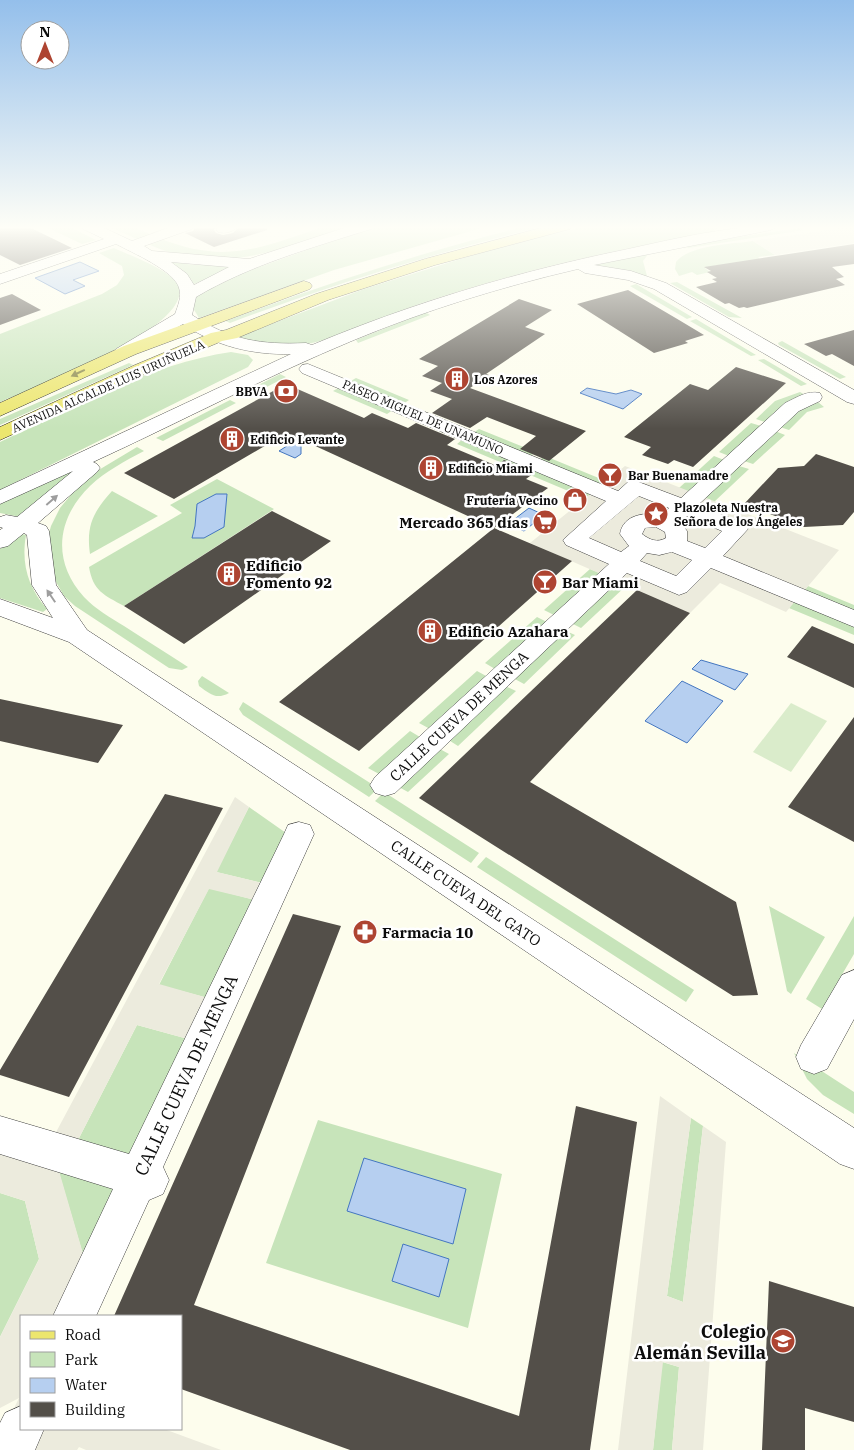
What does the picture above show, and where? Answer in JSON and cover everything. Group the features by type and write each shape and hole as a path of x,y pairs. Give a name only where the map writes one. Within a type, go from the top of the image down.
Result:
{"main road":[{"name":"AVENIDA ALCALDE LUIS URUÑUELA","path":"189,322 278,294"},
{"name":"AVENIDA ALCALDE LUIS URUÑUELA","path":"0,434 141,369 216,337 237,331 332,294"},
{"name":"AVENIDA ALCALDE LUIS URUÑUELA","path":"0,410 122,353"}],"street":[{"name":"AVENIDA ALCALDE LUIS URUÑUELA","path":"0,498 134,435 244,380 423,307 467,294"},
{"path":"687,294 854,398"},
{"path":"188,295 189,322"},
{"name":"AVENIDA ALCALDE LUIS URUÑUELA","path":"122,353 189,322 216,337 253,348 323,347"},
{"name":"AVENIDA ALCALDE LUIS URUÑUELA","path":"244,380 258,367 260,360 253,348"},
{"name":"PASEO MIGUEL DE UNAMUNO","path":"308,369 613,507"},
{"path":"613,507 638,535 656,548 670,533 684,507 792,407 813,396"},
{"name":"AVENIDA ALCALDE LUIS URUÑUELA","path":"0,541 10,522 38,512 83,473 134,435"},
{"path":"636,487 737,529 679,587 574,540 613,507 636,487"},
{"path":"10,522 38,531 44,585 78,636"},
{"path":"670,533 708,558 854,620"},
{"name":"CALLE CUEVA DE MENGA","path":"385,785 625,562 638,535"},
{"path":"0,607 78,636"},
{"name":"CALLE CUEVA DEL GATO","path":"78,636 854,1150"},
{"name":"CALLE CUEVA DE MENGA","path":"75,1315 144,1178 299,834"},
{"path":"814,1056 854,986"},
{"path":"0,1135 144,1178"},
{"path":"12,1450 21,1430"}],"green space":[{"path":"102,294 178,294 176,303 161,321 136,338 74,371 0,402 0,334"},
{"path":"200,294 267,294 199,318 193,308 196,297"},
{"path":"300,294 312,294 230,323 226,321"},
{"path":"352,294 450,294 326,340 312,343 283,345 234,338"},
{"path":"643,294 652,294 692,317 687,319"},
{"path":"689,294 698,294 742,318 729,317"},
{"path":"425,312 430,315 358,343 356,340"},
{"path":"696,319 756,355 751,356 690,321"},
{"path":"782,341 846,377 840,379 779,345 778,343"},
{"path":"231,352 248,355 253,360 248,367 0,490 0,442 113,388 171,366"},
{"path":"764,359 807,384 801,386 758,360"},
{"path":"129,363 133,365 0,425 0,419"},
{"path":"280,374 286,377 251,395 245,392"},
{"path":"356,378 409,400 403,404 349,382"},
{"path":"340,387 393,410 387,414 333,391"},
{"path":"800,392 807,396 765,422 756,419 775,401"},
{"path":"230,400 236,403 163,441 156,438"},
{"path":"818,402 824,407 807,412 789,430 780,427 798,410"},
{"path":"751,423 761,426 729,456 719,452"},
{"path":"479,429 536,452 530,456 473,433"},
{"path":"775,431 785,435 753,464 744,461"},
{"path":"463,439 521,464 514,468 457,444"},
{"path":"137,447 144,451 90,486 70,512 62,541 63,555 67,570 74,584 88,601 103,613 188,667 182,670 169,668 75,606 64,596 51,573 48,537 60,508 79,485 92,474"},
{"path":"545,456 606,481 600,486 539,460"},
{"path":"714,456 724,460 689,492 679,488"},
{"path":"739,466 749,469 714,502 705,498"},
{"path":"73,467 77,468 21,517 0,513 0,504"},
{"path":"529,467 591,494 585,498 523,472"},
{"path":"217,479 274,509 124,606 100,591 93,582 89,567 182,513 170,505"},
{"path":"112,491 158,516 90,554 89,535 92,520"},
{"path":"22,534 26,535 24,556 27,575 40,601 47,609 43,612 0,598 0,549"},
{"path":"590,569 600,573 554,615 544,610"},
{"path":"617,581 627,585 581,628 571,623"},
{"path":"808,586 854,605 854,613 803,592"},
{"path":"794,601 854,627 854,635 789,608"},
{"path":"537,617 547,622 495,669 485,663"},
{"path":"564,630 575,635 524,684 513,678"},
{"path":"477,671 488,677 430,729 419,723"},
{"path":"202,676 229,693 217,696 206,691 199,686 198,681"},
{"path":"505,686 516,691 458,746 447,739"},
{"path":"243,702 378,788 369,797 243,715 239,709"},
{"path":"791,703 827,721 791,772 753,752"},
{"path":"410,731 420,737 379,774 368,768"},
{"path":"438,748 449,754 408,792 397,786"},
{"path":"384,792 479,853 471,863 375,801"},
{"path":"249,807 286,833 262,883 216,872"},
{"path":"486,857 694,990 686,1002 477,867"},
{"path":"209,888 255,900 208,998 159,985"},
{"path":"769,906 825,937 791,994 787,991"},
{"path":"854,916 854,954 822,1009 806,999"},
{"path":"137,1025 188,1039 131,1159 77,1142"},
{"path":"794,1053 854,1092 854,1114 823,1095 807,1079"},
{"path":"691,1118 703,1126 683,1302 667,1296"},
{"path":"318,1120 502,1174 468,1328 266,1263"},
{"path":"56,1163 120,1185 84,1258"},
{"path":"0,1193 25,1201 39,1259 0,1337"},
{"path":"662,1362 679,1367 672,1450 653,1450"}],"shaded area":[{"name":"Plazoleta Nuestra Señora de los Ángeles","path":"625,466 839,550 786,612 720,583 690,613 530,543"},
{"path":"235,797 249,807 217,872 262,883 149,1180 86,1315 20,1315 20,1430 167,1430 221,1450 86,1450 79,1447 77,1450 0,1450 0,1437 19,1398 0,1408 0,1337 39,1259 25,1201 0,1193 0,1119 54,1136","holes":["209,889 255,900 208,998 159,984","137,1025 188,1039 131,1159 77,1142","57,1164 120,1185 84,1257"]},
{"path":"660,1096 691,1118 667,1296 683,1302 703,1126 726,1142 703,1450 672,1450 679,1367 663,1362 653,1450 618,1450"}],"water":[{"path":"587,388 616,394 631,390 642,394 623,409 580,393"},
{"path":"298,439 305,443 301,445 301,454 295,458 279,451"},
{"path":"216,494 227,494 224,527 204,538 192,538 197,504"},
{"path":"529,508 544,515 524,531 508,524"},
{"path":"701,660 748,674 735,690 692,669"},
{"path":"682,681 723,701 687,743 645,721"},
{"path":"364,1158 466,1189 453,1244 347,1211"},
{"path":"403,1244 449,1259 439,1297 392,1281"}],"building":[{"path":"12,294 41,310 0,325 0,298"},
{"path":"615,294 634,294 704,335 685,341 688,343 654,353 577,304"},
{"path":"707,294 808,294 747,308 739,308 729,303 725,304"},
{"name":"Los Azores","path":"519,299 552,310 525,327 545,334 486,374 489,375 470,388 586,431 549,461 520,449 536,436 487,417 470,428 432,413 452,399 430,391 442,383 422,376 438,366 419,359"},
{"path":"854,330 854,366 832,354 826,356 804,344"},
{"path":"736,367 786,383 693,467 674,460 668,464 642,455 651,447 624,437 690,384 708,390"},
{"path":"286,384 364,418 372,413 408,428 416,423 455,439 447,445 497,466 504,460 534,473 526,479 548,488 494,528 287,433 174,499 124,473"},
{"path":"816,454 854,467 854,512 843,525 804,527 744,504 778,468 804,466"},
{"name":"Edificio Fomento 92","path":"272,511 331,541 184,644 124,606"},
{"name":"Edificio Azahara","path":"494,528 572,561 359,751 279,702"},
{"path":"637,590 690,613 530,782 736,902 758,995 733,996 419,798"},
{"path":"812,626 854,644 854,688 787,657"},
{"path":"0,699 123,725 98,763 0,741"},
{"path":"854,717 854,842 788,807"},
{"path":"165,794 223,808 69,1097 0,1075 0,1070"},
{"path":"293,914 341,926 194,1305 519,1416 576,1106 637,1122 590,1450 350,1450 182,1389 182,1315 114,1315"},
{"path":"769,1281 854,1307 854,1422 805,1408 805,1450 762,1450"}],"place":[{"name":"Los Azores","path":"457,379"},
{"name":"BBVA","path":"286,391"},
{"name":"Edificio Levante","path":"232,439"},
{"name":"Edificio Miami","path":"431,468"},
{"name":"Bar Buenamadre","path":"610,475"},
{"name":"Frutería Vecino","path":"575,500"},
{"name":"Plazoleta Nuestra Señora de los Ángeles","path":"656,514"},
{"name":"Mercado 365 días","path":"545,522"},
{"name":"Edificio Fomento 92","path":"229,574"},
{"name":"Bar Miami","path":"545,582"},
{"name":"Edificio Azahara","path":"430,631"},
{"name":"Farmacia 10","path":"365,932"},
{"name":"Colegio Alemán Sevilla","path":"783,1341"}]}
